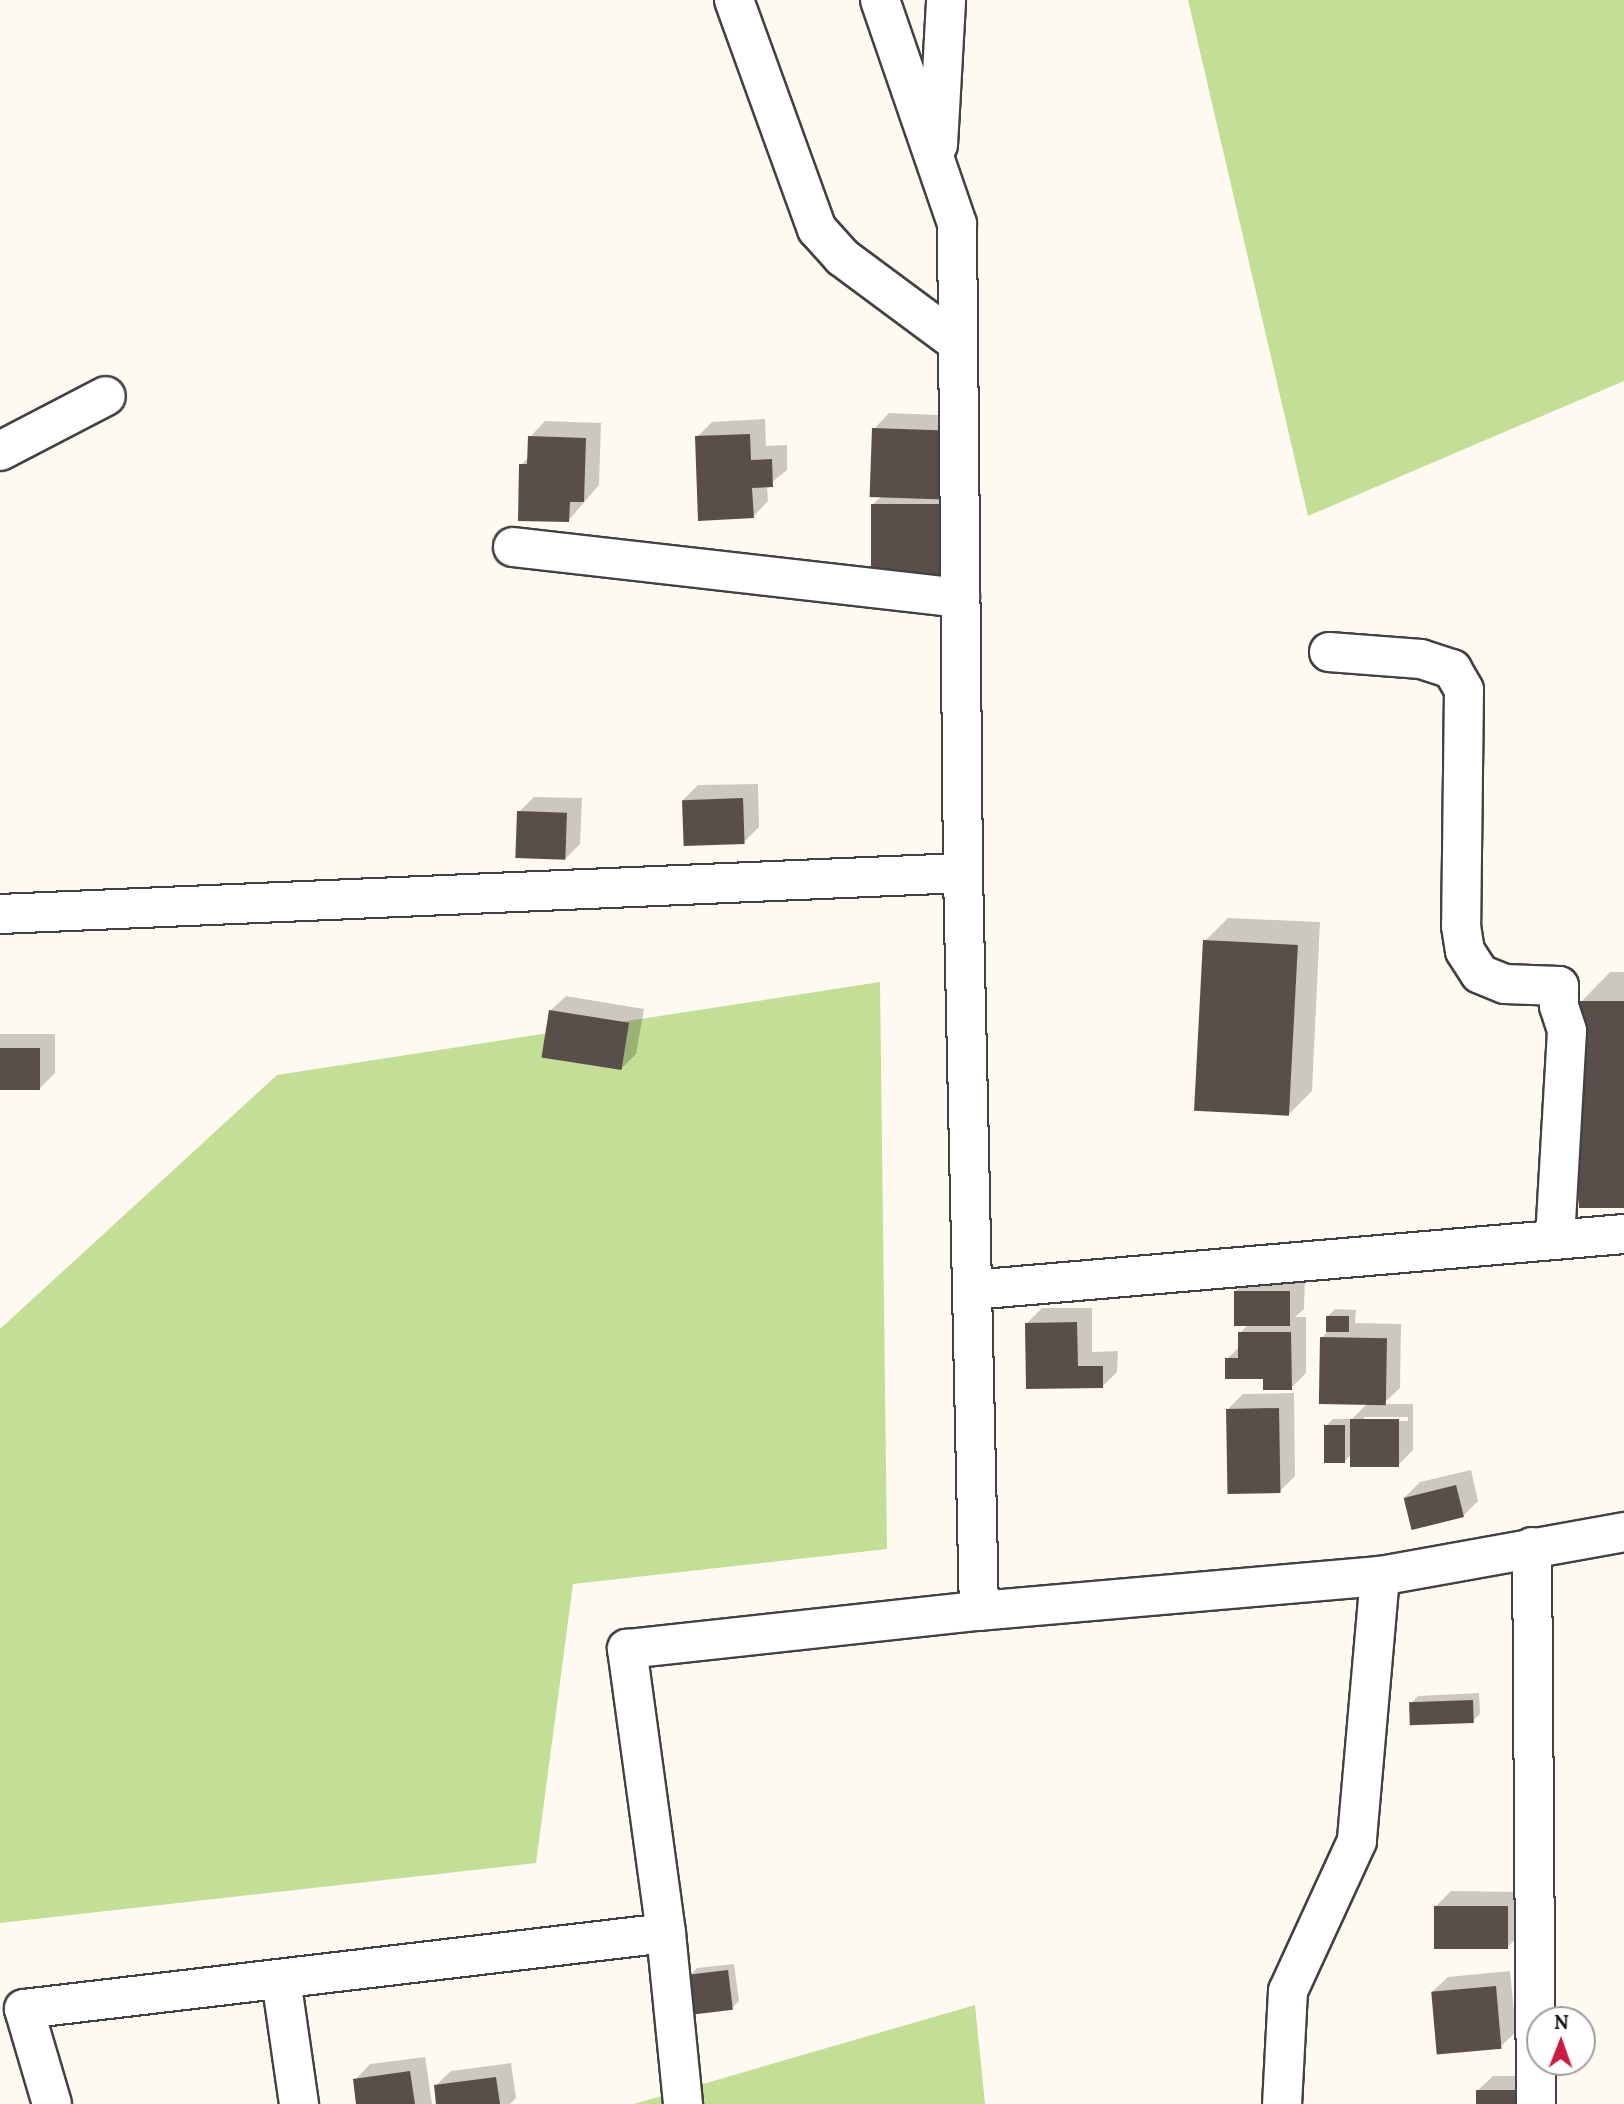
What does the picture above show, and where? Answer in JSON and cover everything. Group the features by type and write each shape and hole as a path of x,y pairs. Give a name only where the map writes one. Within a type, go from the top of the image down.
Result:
{"street":[{"path":"734,0 817,229 842,257 958,344"},
{"path":"880,0 957,224 963,873 979,1611"},
{"path":"936,164 946,0"},
{"path":"0,451 106,397"},
{"path":"513,547 960,598"},
{"path":"1329,652 1420,659 1452,669 1464,691 1461,926 1465,951 1480,974 1505,984 1559,986 1559,1006 1567,1031 1555,1237"},
{"path":"0,914 963,873"},
{"path":"972,1290 1555,1237 1624,1234"},
{"path":"683,2104 666,1933 627,1649 979,1611 1380,1576 1624,1532"},
{"path":"1532,1547 1536,2104"},
{"path":"1282,2104 1288,1991 1357,1841 1380,1576"},
{"path":"52,2104 24,2009 666,1933"},
{"path":"281,1979 299,2104"}],"green space":[{"path":"1188,0 1624,0 1624,381 1308,516"},
{"path":"880,982 887,1549 573,1584 536,1863 0,1923 0,1329 277,1075"},
{"path":"975,2005 985,2104 634,2104"}],"building":[{"path":"872,428 946,431 944,500 870,497"},
{"path":"750,434 751,460 772,459 773,487 752,488 754,518 698,521 695,436"},
{"path":"528,436 586,438 584,502 570,502 569,522 518,521 519,464 527,464"},
{"path":"871,504 946,504 946,581 871,581"},
{"path":"743,798 745,844 684,846 682,800"},
{"path":"517,811 567,813 565,860 515,858"},
{"path":"1203,940 1298,945 1289,1116 1194,1111"},
{"path":"1579,1001 1624,1001 1624,1208 1579,1208"},
{"path":"549,1010 629,1023 621,1070 541,1057"},
{"path":"0,1048 40,1048 40,1090 0,1090"},
{"path":"1234,1291 1290,1291 1290,1326 1234,1326"},
{"path":"1326,1316 1349,1316 1349,1332 1326,1332"},
{"path":"1077,1322 1078,1366 1103,1366 1103,1388 1026,1389 1025,1323"},
{"path":"1238,1332 1291,1332 1292,1390 1263,1390 1263,1379 1225,1379 1225,1358 1238,1358"},
{"path":"1320,1337 1387,1338 1386,1405 1319,1404"},
{"path":"1279,1408 1280,1493 1227,1494 1226,1409"},
{"path":"1350,1419 1399,1419 1399,1467 1350,1467"},
{"path":"1324,1425 1345,1425 1345,1463 1324,1463"},
{"path":"1456,1485 1464,1517 1412,1530 1404,1498"},
{"path":"1473,1700 1474,1723 1410,1725 1409,1702"},
{"path":"1434,1906 1508,1906 1508,1949 1434,1949"},
{"path":"728,1970 733,2010 693,2015 688,1975"},
{"path":"1496,1986 1501,2049 1437,2054 1431,1992"},
{"path":"410,2071 415,2104 356,2104 353,2079"},
{"path":"496,2077 500,2104 436,2104 434,2085"},
{"path":"1476,2090 1517,2090 1517,2104 1476,2104"}]}
